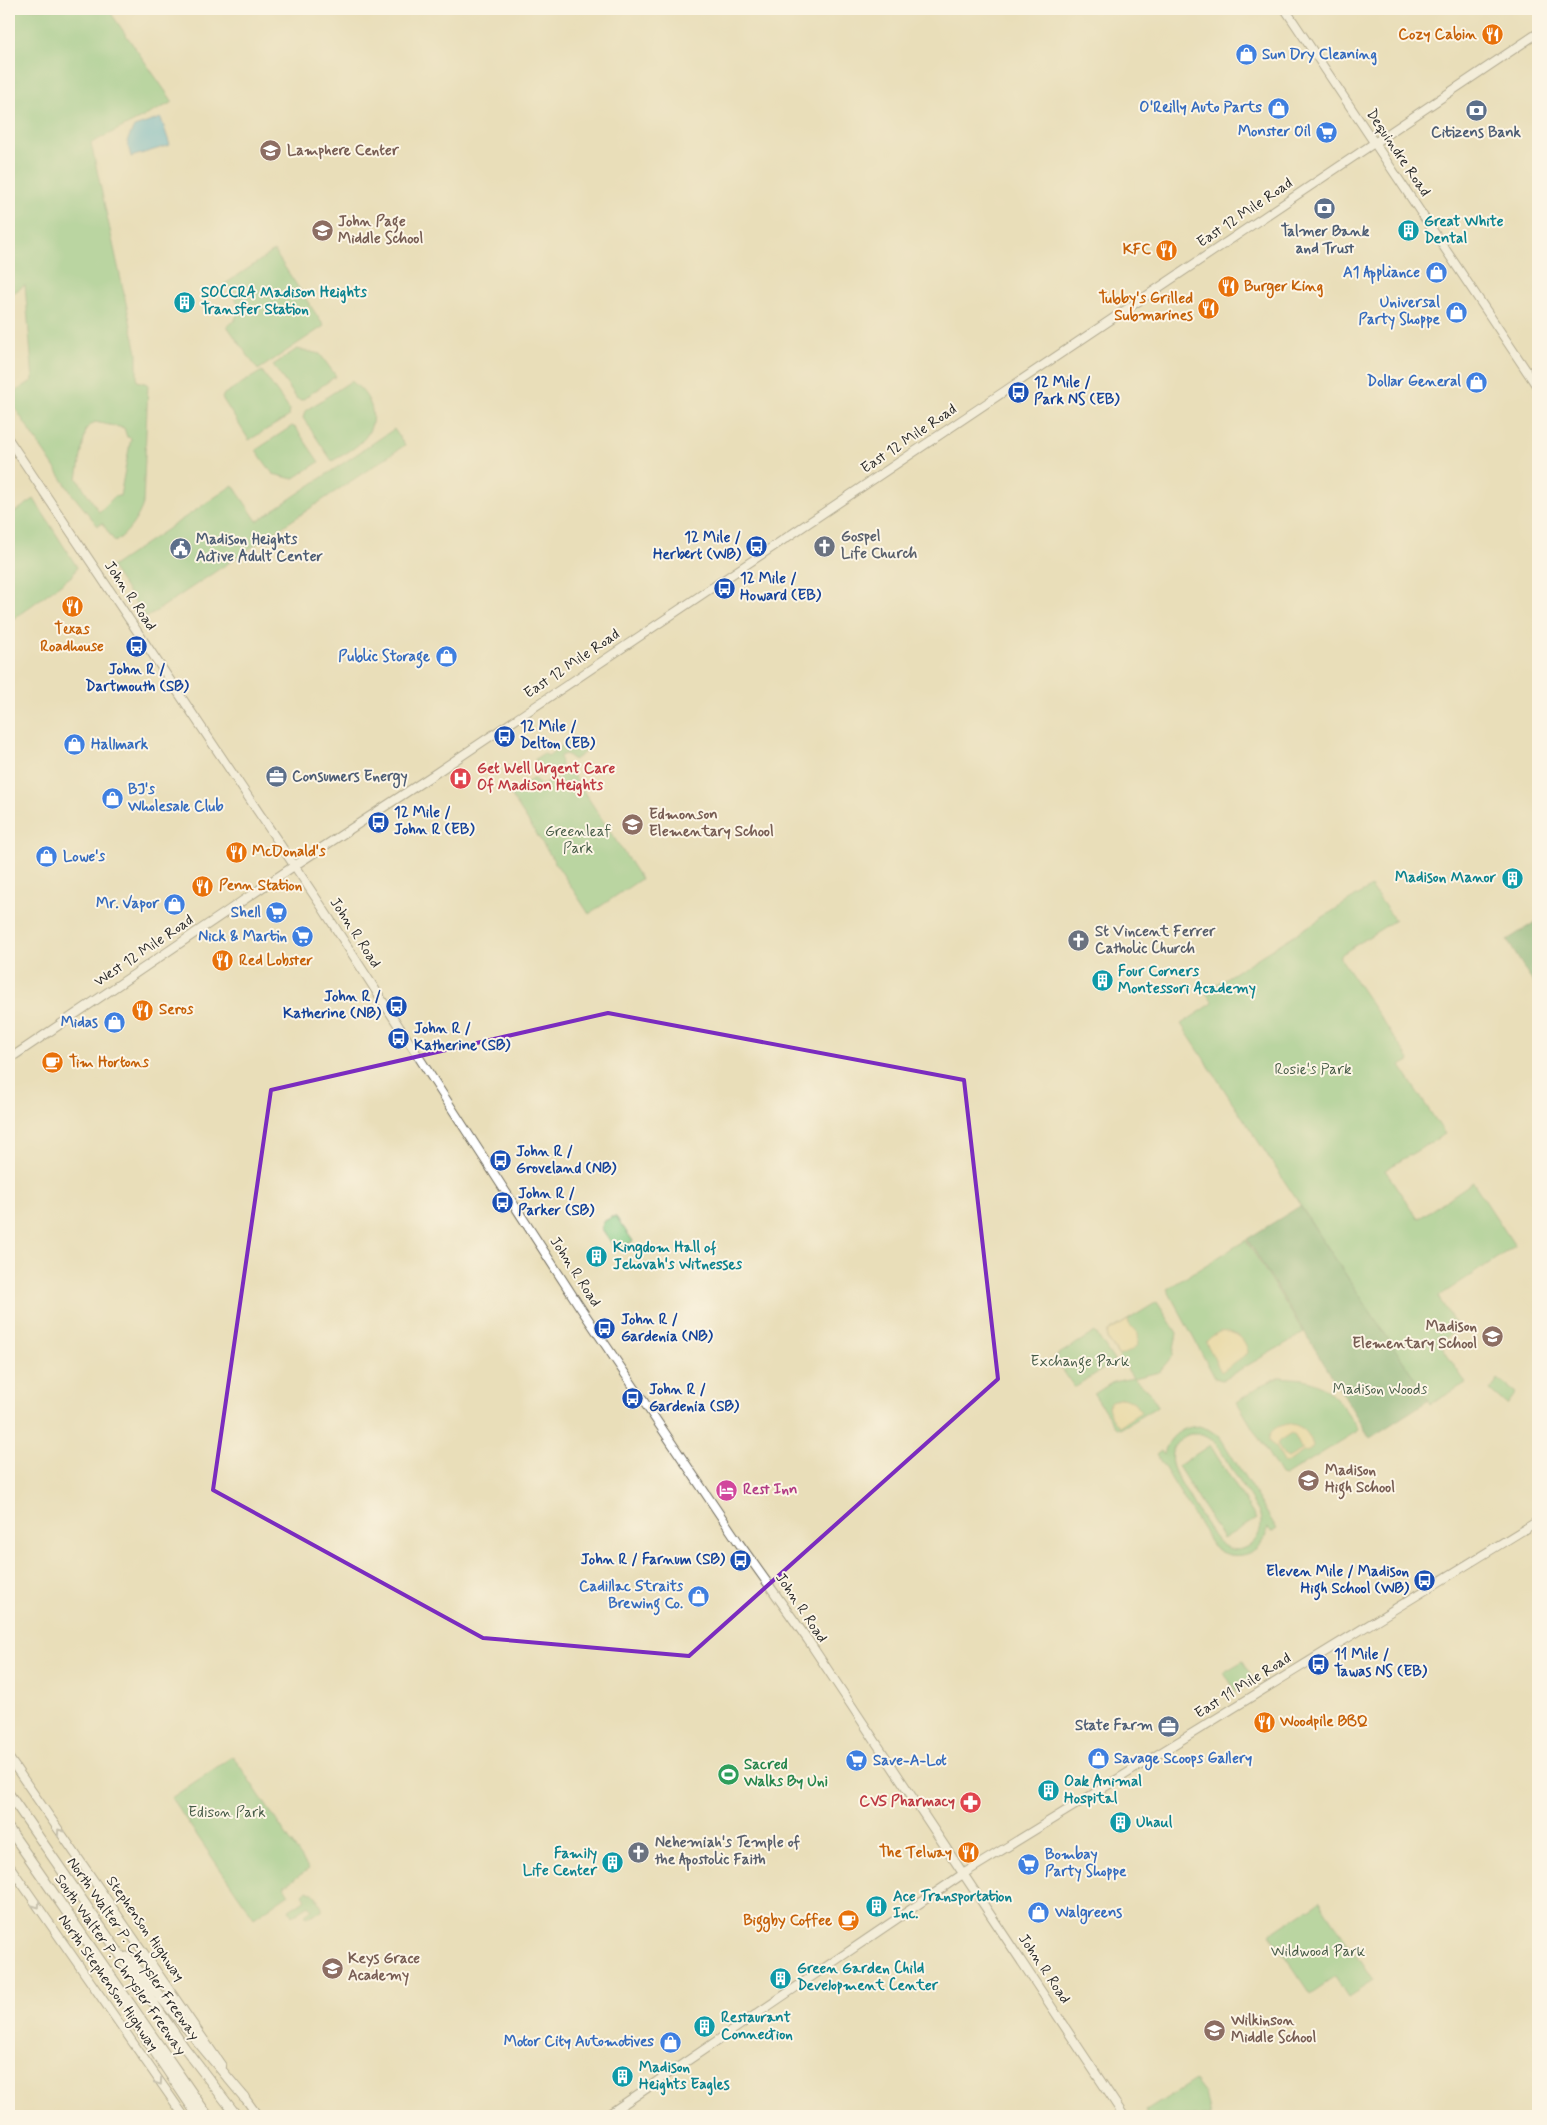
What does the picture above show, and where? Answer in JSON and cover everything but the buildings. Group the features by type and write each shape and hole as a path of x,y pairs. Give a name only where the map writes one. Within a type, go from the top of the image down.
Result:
{"highway":[{"name":"North Walter P. Chrysler Freeway","path":"9,1794 192,2058 237,2116"},
{"name":"South Walter P. Chrysler Freeway","path":"9,1829 208,2116"},
{"path":"108,1937 135,1966 244,2097"},
{"path":"122,1991 134,2021 198,2116"}],"main road":[{"name":"Dequindre Road","path":"1285,9 1538,388"},
{"name":"East 12 Mile Road","path":"294,866 433,775 1538,33"},
{"name":"John R Road","path":"9,440 294,866 578,1304 739,1543 808,1640 1124,2116"},
{"name":"West 12 Mile Road","path":"9,1059 294,866"},
{"name":"East 11 Mile Road","path":"606,2116 963,1874 1538,1521"},
{"name":"Stephenson Highway","path":"9,1758 258,2116"},
{"name":"North Stephenson Highway","path":"9,1865 184,2116"}],"highlighted area":[{"path":"608,1013 964,1080 998,1379 689,1656 483,1638 213,1490 271,1090"}],"green space":[{"path":"9,9 108,9 173,102 91,143 137,353 137,381 148,384 143,504 132,525 115,542 102,523 98,526 72,494 9,399 9,396 33,380 25,285 9,296","holes":["95,422 124,428 127,437 131,438 120,496 115,496 99,512 77,478 86,429"]},
{"path":"274,251 324,326 258,370 227,326 235,320 240,306 225,284"},
{"path":"297,349 320,354 336,376 302,400 297,399 273,365"},
{"path":"262,371 289,409 288,417 249,440 222,398 224,394"},
{"path":"351,381 363,392 371,405 373,420 367,435 360,443 332,461 303,418 305,411"},
{"path":"292,426 296,428 319,462 293,479 273,474 256,450"},
{"path":"394,429 405,445 146,618 111,567 233,485 257,521"},
{"path":"34,499 77,567 73,575 9,622 9,516"},
{"path":"575,736 584,749 584,753 574,760 566,754 560,756 561,766 549,774 544,773 535,759 544,753 548,756"},
{"name":"Greenleaf Park","path":"568,767 641,879 589,914 510,794 534,778 540,786"},
{"name":"Rosie's Park","path":"1371,887 1395,920 1339,956 1410,1061 1400,1066 1445,1134 1385,1170 1418,1219 1473,1182 1515,1246 1438,1297 1459,1329 1439,1343 1466,1383 1431,1404 1181,1024 1213,1003 1205,991"},
{"path":"1538,920 1538,991 1507,940"},
{"name":"Madison Woods","path":"1300,1206 1429,1400 1370,1438 1247,1239"},
{"path":"616,1217 633,1241 617,1251 602,1229 603,1222"},
{"path":"1246,1240 1304,1333 1222,1380 1215,1378 1167,1289"},
{"path":"1157,1302 1177,1333 1173,1355 1159,1372 1134,1378 1151,1394 1158,1406 1120,1429 1116,1428 1094,1394 1113,1382 1133,1378 1107,1338 1108,1332"},
{"name":"Exchange Park","path":"1095,1332 1115,1362 1074,1387 1054,1357"},
{"path":"1280,1377 1304,1379 1322,1387 1336,1399 1359,1430 1285,1476 1281,1475 1237,1402 1260,1386"},
{"path":"1498,1379 1516,1393 1507,1405 1490,1390"},
{"path":"1199,1426 1208,1429 1220,1437 1277,1529 1272,1532 1268,1528 1260,1545 1253,1551 1237,1556 1228,1555 1212,1545 1156,1454 1161,1450 1164,1454 1176,1434","holes":["1190,1434 1202,1434 1215,1442 1258,1511 1261,1528 1253,1543 1246,1548 1230,1549 1216,1539 1175,1472 1172,1455 1176,1444 1179,1440"]},
{"path":"1210,1445 1256,1519 1223,1539 1178,1466"},
{"path":"1243,1661 1255,1680 1236,1692 1224,1672"},
{"name":"Edison Park","path":"233,1756 309,1869 284,1886 289,1894 254,1918 171,1798"},
{"path":"307,1890 317,1897 316,1899 318,1899 322,1907 322,1911 306,1917 305,1914 312,1909 309,1905 292,1916 289,1910 306,1899 303,1894"},
{"name":"Wildwood Park","path":"1320,1901 1373,1981 1348,1997 1335,1977 1310,1994 1270,1934"},
{"path":"1195,2080 1205,2093 1210,2116 1146,2116 1146,2111"}],"sand":[{"path":"1128,1320 1129,1324 1138,1334 1138,1343 1134,1349 1119,1356 1107,1338 1108,1332"},
{"path":"1219,1332 1230,1332 1238,1336 1245,1343 1248,1353 1221,1372 1206,1342"},
{"path":"1122,1398 1135,1402 1141,1412 1119,1426 1110,1414 1108,1406 1112,1401"},
{"path":"1287,1424 1295,1425 1308,1434 1313,1446 1309,1451 1303,1452 1285,1464 1276,1447 1269,1442 1269,1438 1272,1431","holes":["1291,1433 1295,1436 1302,1450 1288,1458 1283,1455 1277,1444"]}],"water":[{"path":"161,118 170,145 131,157 127,141 134,127"}],"place":[{"name":"Cozy Cabin","path":"1493,35"},
{"name":"Sun Dry Cleaning","path":"1246,55"},
{"name":"O'Reilly Auto Parts","path":"1278,108"},
{"name":"Citizens Bank","path":"1476,110"},
{"name":"Monster Oil","path":"1327,132"},
{"name":"Lamphere Center","path":"271,151"},
{"name":"Talmer Bank and Trust","path":"1325,209"},
{"name":"John Page Middle School","path":"322,231"},
{"name":"Great White Dental","path":"1408,231"},
{"name":"KFC","path":"1167,250"},
{"name":"A1 Appliance","path":"1436,273"},
{"name":"Burger King","path":"1228,287"},
{"name":"SOCCRA Madison Heights Transfer Station","path":"185,302"},
{"name":"Tubby's Grilled Submarines","path":"1209,308"},
{"name":"Universal Party Shoppe","path":"1456,312"},
{"name":"Dollar General","path":"1477,382"},
{"name":"12 Mile / Park NS (EB)","path":"1018,392"},
{"name":"Gospel Life Church","path":"825,546"},
{"name":"12 Mile / Herbert (WB)","path":"757,547"},
{"name":"Madison Heights Active Adult Center","path":"180,549"},
{"name":"12 Mile / Howard (EB)","path":"724,588"},
{"name":"Texas Roadhouse","path":"72,607"},
{"name":"John R / Dartmouth (SB)","path":"137,647"},
{"name":"Public Storage","path":"446,657"},
{"name":"12 Mile / Delton (EB)","path":"504,736"},
{"name":"Hallmark","path":"75,745"},
{"name":"Consumers Energy","path":"276,777"},
{"name":"Get Well Urgent Care Of Madison Heights","path":"461,778"},
{"name":"BJ's Wholesale Club","path":"112,799"},
{"name":"12 Mile / John R (EB)","path":"378,822"},
{"name":"Edmonson Elementary School","path":"633,824"},
{"name":"McDonald's","path":"236,852"},
{"name":"Lowe's","path":"47,857"},
{"name":"Madison Manor","path":"1512,878"},
{"name":"Penn Station","path":"203,886"},
{"name":"Mr. Vapor","path":"175,904"},
{"name":"Shell","path":"277,913"},
{"name":"Nick & Martin","path":"303,937"},
{"name":"St Vincent Ferrer Catholic Church","path":"1079,941"},
{"name":"Red Lobster","path":"223,961"},
{"name":"Four Corners Montessori Academy","path":"1102,981"},
{"name":"John R / Katherine (NB)","path":"397,1006"},
{"name":"Seros","path":"143,1010"},
{"name":"Midas","path":"114,1023"},
{"name":"John R / Katherine (SB)","path":"398,1038"},
{"name":"Tim Hortons","path":"53,1063"},
{"name":"John R / Groveland (NB)","path":"500,1161"},
{"name":"John R / Parker (SB)","path":"502,1203"},
{"name":"Kingdom Hall of Jehovah's Witnesses","path":"597,1257"},
{"name":"John R / Gardenia (NB)","path":"605,1329"},
{"name":"Madison Elementary School","path":"1493,1336"},
{"name":"John R / Gardenia (SB)","path":"633,1399"},
{"name":"Madison High School","path":"1309,1480"},
{"name":"Rest Inn","path":"727,1490"},
{"name":"John R / Farnum (SB)","path":"741,1560"},
{"name":"Eleven Mile / Madison High School (WB)","path":"1425,1581"},
{"name":"Cadillac Straits Brewing Co.","path":"699,1596"},
{"name":"11 Mile / Tawas NS (EB)","path":"1318,1664"},
{"name":"Woodpile BBQ","path":"1264,1722"},
{"name":"State Farm","path":"1169,1726"},
{"name":"Savage Scoops Gallery","path":"1098,1759"},
{"name":"Save-A-Lot","path":"857,1761"},
{"name":"Sacred Walks By Uni","path":"728,1774"},
{"name":"Oak Animal Hospital","path":"1048,1791"},
{"name":"CVS Pharmacy","path":"971,1802"},
{"name":"Uhaul","path":"1120,1823"},
{"name":"Nehemiah's Temple of the Apostolic Faith","path":"639,1852"},
{"name":"The Telway","path":"968,1853"},
{"name":"Family Life Center","path":"613,1863"},
{"name":"Bombay Party Shoppe","path":"1029,1864"},
{"name":"Ace Transportation Inc.","path":"877,1906"},
{"name":"Walgreens","path":"1039,1913"},
{"name":"Biggby Coffee","path":"848,1921"},
{"name":"Keys Grace Academy","path":"332,1968"},
{"name":"Green Garden Child Development Center","path":"781,1978"},
{"name":"Restaurant Connection","path":"705,2027"},
{"name":"Wilkinson Middle School","path":"1215,2030"},
{"name":"Motor City Automotives","path":"670,2042"},
{"name":"Madison Heights Eagles","path":"623,2077"}]}
